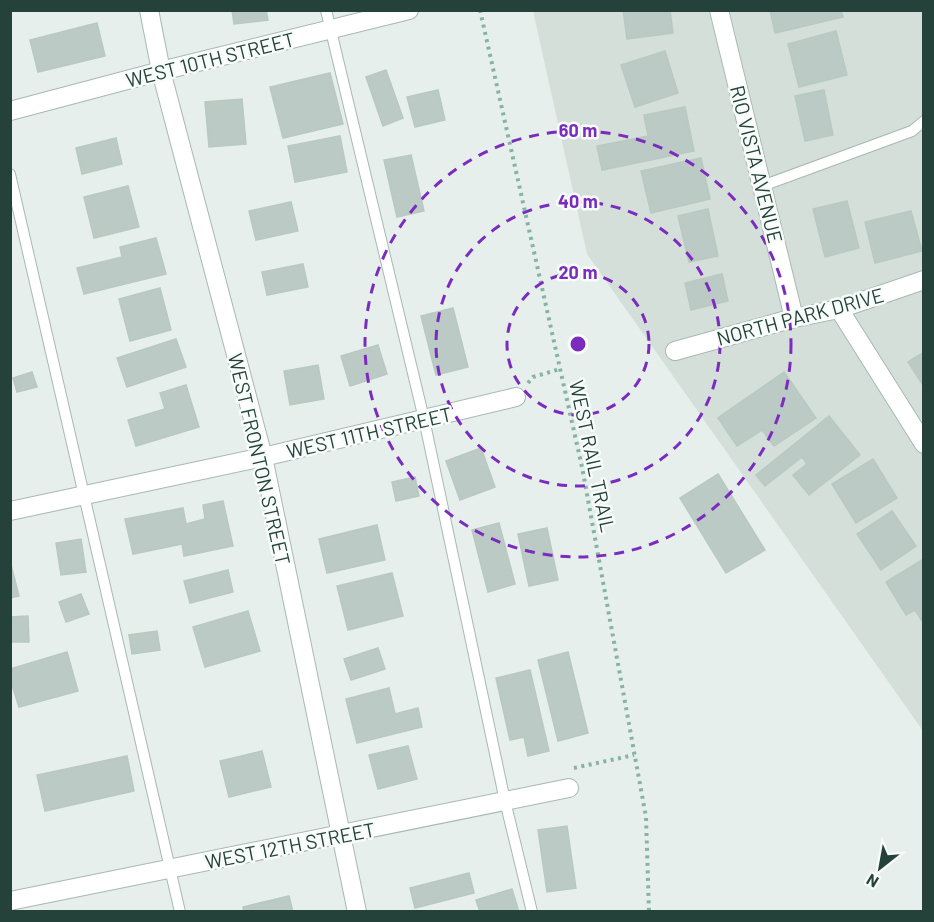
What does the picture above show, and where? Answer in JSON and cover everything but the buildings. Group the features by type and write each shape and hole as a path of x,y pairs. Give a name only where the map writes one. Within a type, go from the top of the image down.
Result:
{"street":[{"name":"WEST FRONTON STREET","path":"149,10 161,71 263,457 357,912"},
{"name":"WEST 10TH STREET","path":"10,111 409,10"},
{"name":"RIO VISTA AVENUE","path":"719,10 794,318"},
{"name":"NORTH PARK DRIVE","path":"675,351 794,318 838,309 924,280"},
{"path":"838,309 924,444"},
{"name":"WEST 11TH STREET","path":"10,511 263,457 516,397"},
{"name":"WEST 12TH STREET","path":"10,901 569,788"}],"lane":[{"path":"327,10 424,419 505,801 532,912"},
{"path":"762,186 912,131 924,121"},
{"path":"10,174 180,912"}],"path":[{"name":"WEST RAIL TRAIL","path":"480,10 582,467 646,817 649,912"},
{"path":"516,397 533,377 560,369"},
{"path":"569,788 575,767 634,755"}],"shaded area":[{"path":"533,11 923,11 923,731 587,254"}]}
